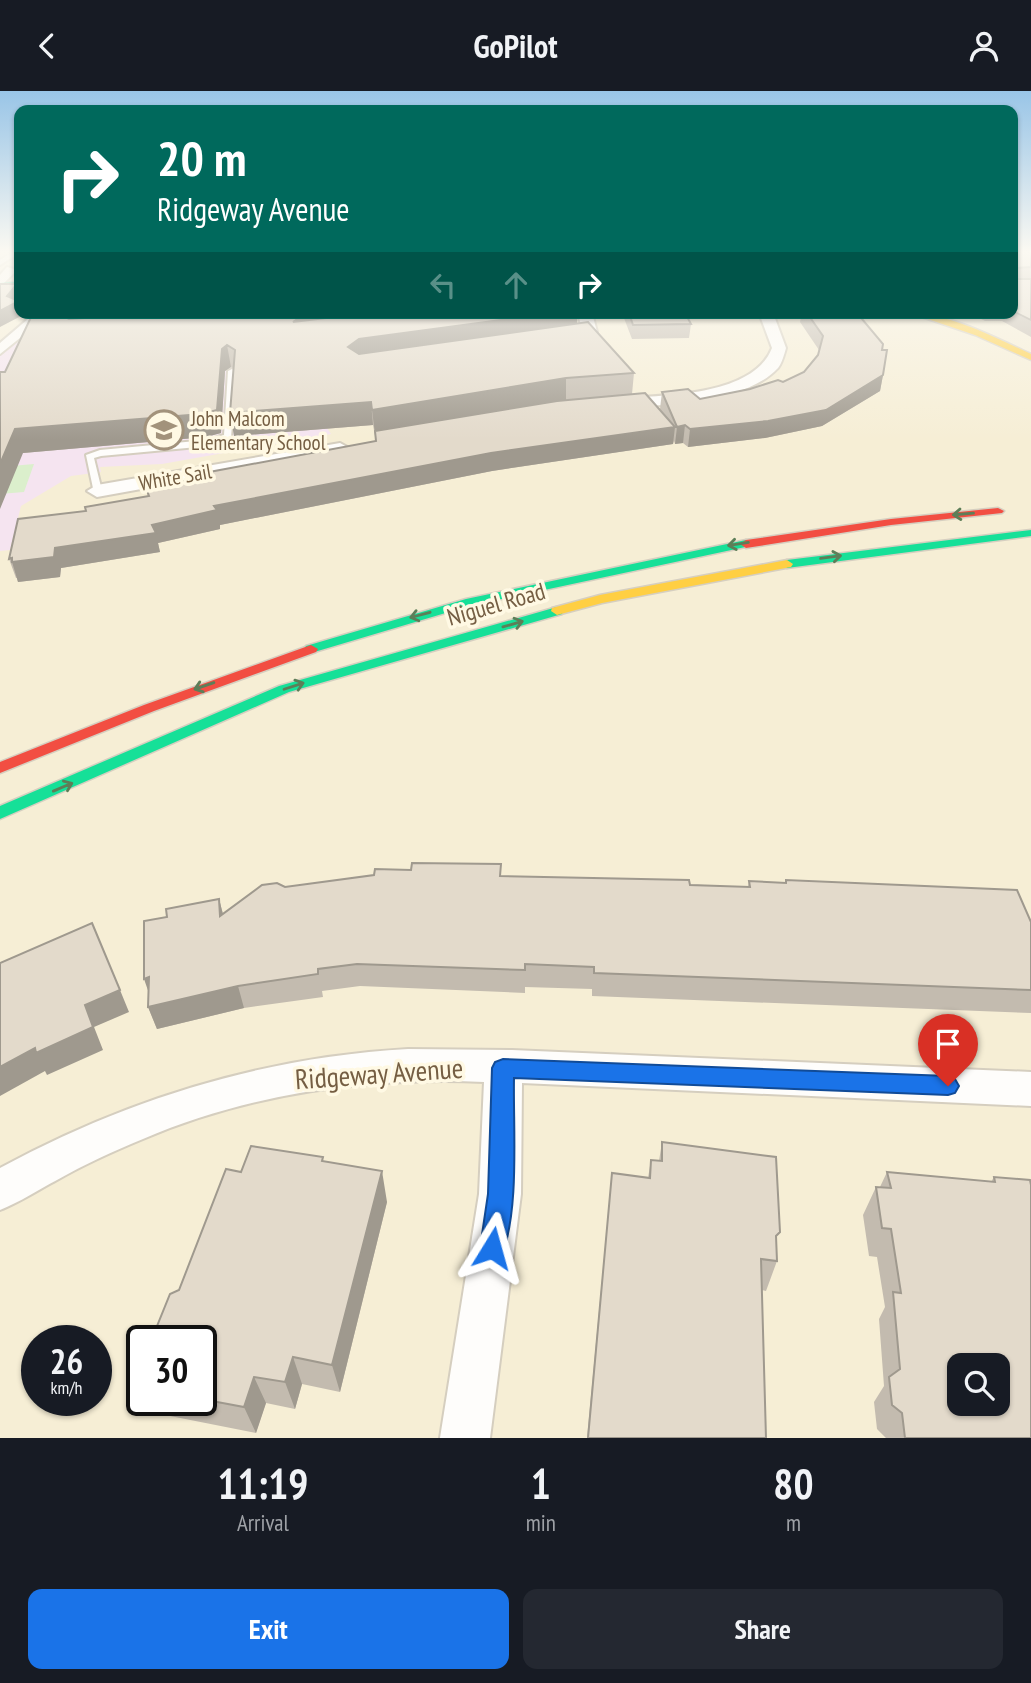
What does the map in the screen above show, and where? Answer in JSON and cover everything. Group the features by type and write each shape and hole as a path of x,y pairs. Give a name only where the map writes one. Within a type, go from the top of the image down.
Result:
{"main road":[{"path":"933,319 978,333 1031,357"},
{"name":"Niguel Road","path":"0,768 198,688 401,620 477,600 723,547 930,517 1018,510"},
{"name":"Niguel Road","path":"0,813 284,689 380,659 600,599 814,559 1031,533"}],"street":[{"path":"0,350 37,319"},
{"path":"551,341 590,332 587,319"},
{"path":"595,405 688,397 749,381 767,370 776,359 779,346 768,319"},
{"name":"White Sail","path":"97,491 354,446"},
{"name":"Ridgeway Avenue","path":"0,1190 89,1144 168,1111 274,1081 377,1067 503,1068 1031,1089"},
{"path":"465,1438 500,1194 503,1068"}],"lane":[{"path":"78,319 70,326 71,329 88,332"},
{"path":"97,491 89,457 100,453 208,443 229,436 232,371"}],"shaded area":[{"path":"0,314 14,314 14,319 1018,319 1018,314 1031,314 1031,1438 0,1438"},
{"name":"John Malcom Elementary School","path":"45,319 257,319 331,434 162,464 100,467 101,472 71,476 21,506 10,550 0,551 0,356"}],"green space":[{"path":"34,464 24,492 0,494 0,467"}],"building":[{"path":"1019,314 1031,314 1031,320"},
{"path":"30,319 297,319 293,322 318,319 509,319 359,339 348,347 359,354 588,322 634,373 566,378 372,410 371,402 230,413 235,350 227,345 222,349 217,410 202,414 15,429 0,464 0,372 5,372"},
{"path":"631,319 688,319 691,324 633,325"},
{"path":"811,319 862,319 883,344 882,350 887,350 883,375 826,410 768,421 690,429 685,425 677,427 662,392 688,389 700,399 750,389 778,380 783,382 804,372 818,355 823,336"},
{"path":"645,393 675,427 491,453 214,506 217,510 152,525 156,533 55,548 54,557 12,562 12,558 9,559 18,519 86,511 85,507 149,496 146,488 207,477 204,473 376,441 375,431 557,401"},
{"path":"412,863 501,864 500,876 689,880 690,885 750,887 749,881 786,883 786,880 1017,890 1031,922 1031,990 594,973 594,967 525,964 525,970 357,964 318,969 318,974 238,986 148,1007 149,977 144,979 144,921 167,917 166,909 219,899 220,916 262,885 277,883 285,887 374,875 375,869 411,870"},
{"path":"92,923 120,990 85,1005 93,1027 36,1053 35,1048 0,1067 0,963"},
{"path":"662,1142 776,1157 780,1232 776,1236 777,1261 761,1259 766,1438 588,1438 612,1173 650,1178 651,1160 662,1161"},
{"path":"251,1146 323,1157 322,1161 382,1171 332,1365 293,1357 285,1382 254,1377 244,1407 217,1402 217,1325 157,1325 170,1294 179,1290 226,1169 241,1172"},
{"path":"887,1172 995,1182 994,1177 1030,1180 1031,1438 905,1438 902,1413 892,1405 889,1377 900,1369 893,1292 901,1293 891,1229 882,1228 876,1187 891,1188"}],"traffic: fast":[{"path":"787,564 1031,533"},
{"path":"311,649 466,603 746,544"},
{"path":"0,813 284,689 557,611"}],"traffic: slow":[{"path":"933,319 978,333 1031,357"},
{"path":"557,611 600,599 787,564"}],"traffic: jam":[{"path":"746,544 891,522 998,511"},
{"path":"0,768 149,708 311,649"}],"place":[{"name":"John Malcom Elementary School","path":"164,430"}],"route":[{"path":"492,1248 500,1194 503,1068 948,1086"}]}
